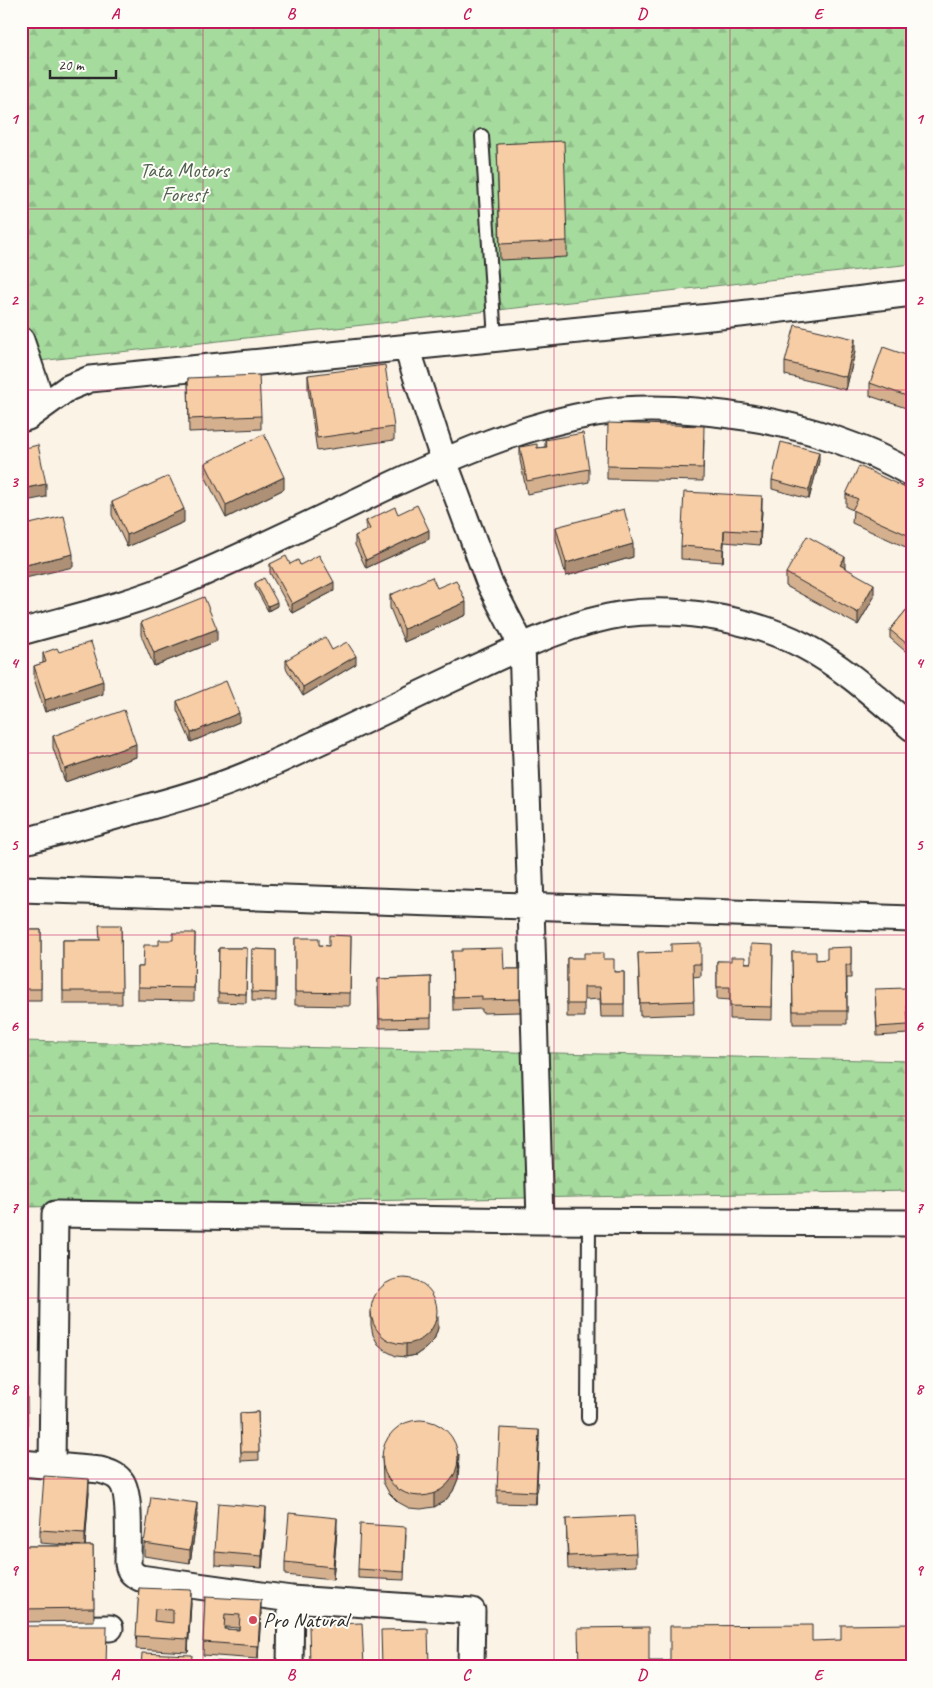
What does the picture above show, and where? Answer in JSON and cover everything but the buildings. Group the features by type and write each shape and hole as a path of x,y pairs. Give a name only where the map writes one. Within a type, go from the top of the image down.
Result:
{"street":[{"path":"34,395 68,388 90,379 740,314 912,293"},
{"path":"21,340 34,395 28,417 21,419"},
{"path":"407,348 444,461 489,582 522,646 540,1221"},
{"path":"21,632 122,604 178,584 444,461 496,439 543,424 598,413 654,409 710,412 777,422 834,439 893,463 912,474"},
{"path":"21,842 184,797 255,772 522,646 594,620 625,614 656,612 689,614 731,620 802,645 832,663 912,728"},
{"path":"21,889 912,918"},
{"path":"52,1465 55,1214 589,1222 912,1223"},
{"path":"21,1463 100,1470 120,1479 124,1486 127,1500 128,1562 129,1570 133,1575 140,1578 291,1599 472,1611 471,1667"},
{"path":"290,1667 291,1599"},
{"path":"21,1632 32,1629 110,1628"}],"lane":[{"path":"482,136 495,339"},
{"path":"588,1418 589,1222"}],"green space":[{"name":"Tata Motors Forest","path":"21,21 912,21 912,264 21,363"},
{"path":"21,1041 912,1061 912,1191 24,1207 28,1429 21,1429"}],"place":[{"name":"Pro Natural","path":"253,1620"}]}
